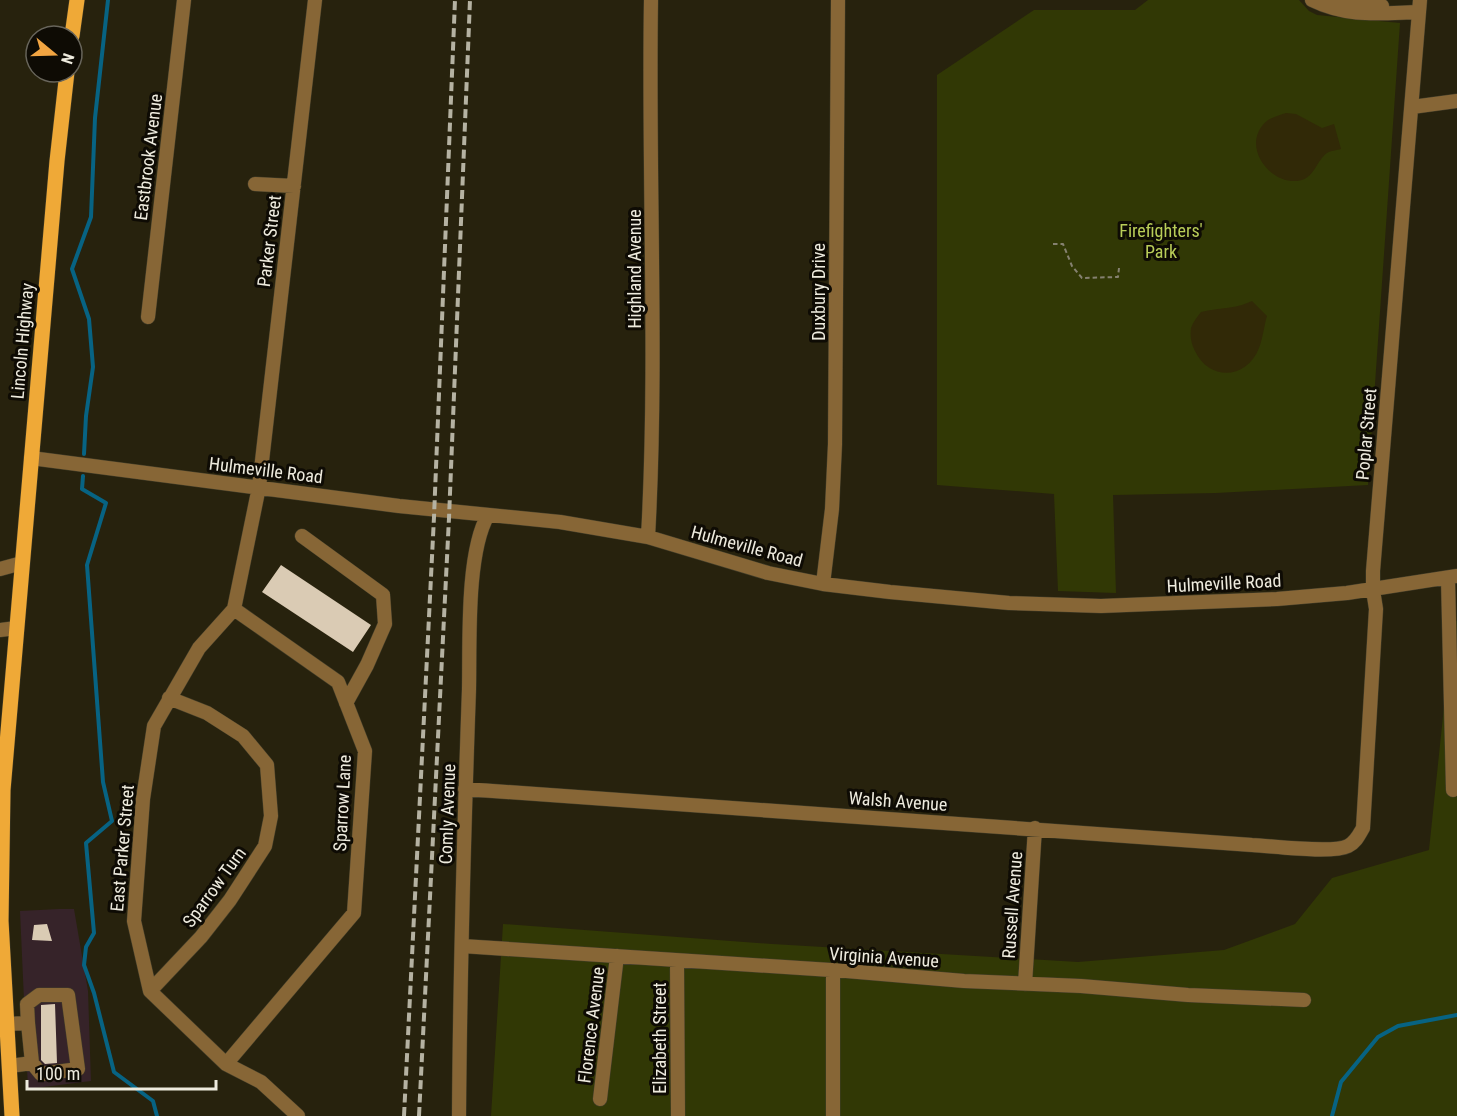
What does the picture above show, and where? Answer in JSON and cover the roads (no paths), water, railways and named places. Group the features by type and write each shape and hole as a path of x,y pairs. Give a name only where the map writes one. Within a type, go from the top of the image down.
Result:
{"main road":[{"path":"74,24 77,0"},
{"name":"Lincoln Highway","path":"12,1116 7,1024 3,1006 1,921 6,670 16,628 66,84"}],"street":[{"name":"Eastbrook Avenue","path":"148,317 184,0"},
{"name":"Parker Street","path":"259,487 315,0"},
{"name":"Highland Avenue","path":"648,537 653,386 651,0"},
{"name":"Duxbury Drive","path":"823,584 831,520 835,444 838,0"},
{"path":"1312,0 1349,1 1420,6 1351,13 1326,7 1312,0"},
{"name":"Poplar Street","path":"1329,849 1349,846 1358,838 1363,828 1376,609 1373,590 1420,6"},
{"path":"1412,106 1457,101"},
{"path":"255,184 294,186"},
{"name":"Hulmeville Road","path":"31,458 399,506 560,522 648,537 768,573 823,584 1009,603 1101,606 1277,599 1373,590 1452,578"},
{"path":"234,609 259,487"},
{"name":"Comly Avenue","path":"459,1116 465,789 472,592 479,533 488,515"},
{"path":"302,536 383,595 385,624 367,665 346,703"},
{"path":"0,569 22,563"},
{"path":"1452,578 1453,790"},
{"name":"East Parker Street","path":"150,990 134,921 143,799 154,726 199,648 234,609"},
{"name":"Sparrow Lane","path":"226,1064 354,913 365,751 338,682 234,609"},
{"path":"0,630 16,628"},
{"name":"Sparrow Turn","path":"150,990 201,937 230,900 265,846 271,816 267,765 243,736 207,713 169,698"},
{"name":"Walsh Avenue","path":"465,789 1329,849"},
{"name":"Russell Avenue","path":"1025,984 1035,828"},
{"name":"Virginia Avenue","path":"462,946 1188,995 1304,1000"},
{"name":"Florence Avenue","path":"600,1099 617,956"},
{"name":"Elizabeth Street","path":"677,961 678,1116"},
{"path":"833,970 833,1116"},
{"path":"150,990 226,1064 261,1082 297,1116"},
{"path":"39,995 68,995 78,1070 41,1074 32,1063 27,1004 39,995"},
{"path":"7,1024 28,1023"},
{"path":"10,1066 32,1063"}],"waterway":[{"path":"84,454 86,416 93,367 89,319 72,269 91,217 95,118 108,0"},
{"path":"83,476 82,489 106,503 87,565 103,782 112,821 86,843 94,933 86,947 84,965 94,993 114,1072 153,1101 157,1116"},
{"path":"1332,1116 1341,1082 1378,1037 1398,1026 1457,1015"}],"railway":[{"path":"404,1116 434,517 455,0"},
{"path":"419,1116 449,518 470,0"}],"park label":[{"name":"Firefighters' Park","path":"1161,240"}]}
